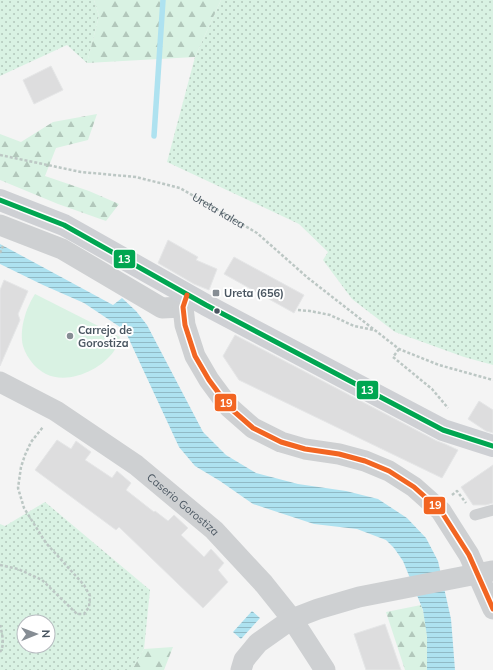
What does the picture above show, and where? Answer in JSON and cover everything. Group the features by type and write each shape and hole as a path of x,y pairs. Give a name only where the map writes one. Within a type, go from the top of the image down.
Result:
{"street":[{"path":"0,200 64,225 185,301 442,430 493,446"},
{"path":"0,225 62,249 162,308 185,301"},
{"path":"185,301 185,325 195,356 209,380 229,407 253,428 281,442 305,449 339,454 366,461 389,471 414,487 441,511 469,555 486,573 493,609"},
{"path":"0,382 56,411"},
{"name":"Caserio Gorostiza","path":"56,411 136,465 214,530 264,584 292,619 325,670"},
{"path":"241,670 244,660 258,643 292,619 318,608 359,597 486,573"}],"lane":[{"path":"475,515 493,510"}],"path":[{"name":"Ureta kalea","path":"0,155 81,172 136,177 180,188 257,233 308,278 399,349 439,365 493,380"},
{"path":"298,310 310,310 330,314 354,326 374,330"},
{"path":"399,349 393,357 432,389 450,411"},
{"path":"0,565 18,569 42,580 77,614 84,614 89,607 90,596 84,585 46,543 24,508 18,488 21,467 28,448 31,442 56,411"},
{"path":"0,625 2,632 2,650 0,652"}],"green space":[{"path":"0,0 94,0 99,16 87,63 67,45 0,76"},
{"path":"94,0 221,0 195,57 87,63 99,16"},
{"path":"221,0 493,0 493,365 464,357 395,332 352,299 323,260 328,252 299,224 167,162 195,57"},
{"path":"97,114 88,140 56,148 45,176 89,191 119,204 106,221 58,204 0,180 0,134 21,142 53,122"},
{"name":"Carrejo de Gorostiza","path":"35,294 120,337 114,351 93,370 74,377 55,377 41,371 27,356 22,339 24,319"},
{"path":"45,502 150,590 144,649 132,670 0,670 0,524 5,526"},
{"path":"421,605 427,637 427,670 405,670 386,612"},
{"path":"173,647 164,670 132,670 144,649"}],"water":[{"path":"0,244 113,305 122,298 136,311 147,325 203,432 226,455 256,473 298,484 346,491 378,499 407,518 426,538 438,561 451,619 455,670 427,670 427,636 423,610 403,561 386,540 357,529 314,524 253,504 195,466 179,447 123,329 84,303 0,264"},
{"path":"252,611 260,618 241,639 233,632"}],"building":[{"path":"51,66 63,90 34,104 23,80"},
{"path":"168,240 198,257 196,260 217,269 209,290 194,284 158,263"},
{"path":"234,257 304,295 294,313 224,274"},
{"path":"4,280 28,291 18,314 20,320 0,366 0,290"},
{"path":"235,335 437,441 458,450 442,478 239,380 223,356"},
{"path":"479,401 493,410 493,433 486,431 468,419"},
{"path":"57,440 71,449 76,441 91,452 85,460 112,478 117,471 131,483 126,490 168,521 174,515 188,528 181,535 204,557 211,549 224,563 218,570 228,582 203,608 119,527 116,530 35,470"},
{"path":"493,465 493,503 486,505 473,505 461,487"},
{"path":"385,624 401,670 366,670 354,634"}],"waterway":[{"path":"154,136 163,0"}],"transit line":[{"name":"13","path":"0,200 64,225 206,305 443,430 493,446"},
{"name":"19","path":"187,295 183,307 185,325 195,356 209,380 229,407 253,428 281,442 305,449 339,454 365,461 389,471 414,487 441,511 469,555 493,609"}],"place":[{"name":"Ureta (656)","path":"216,293"},
{"name":"Carrejo de Gorostiza","path":"70,336"}]}
